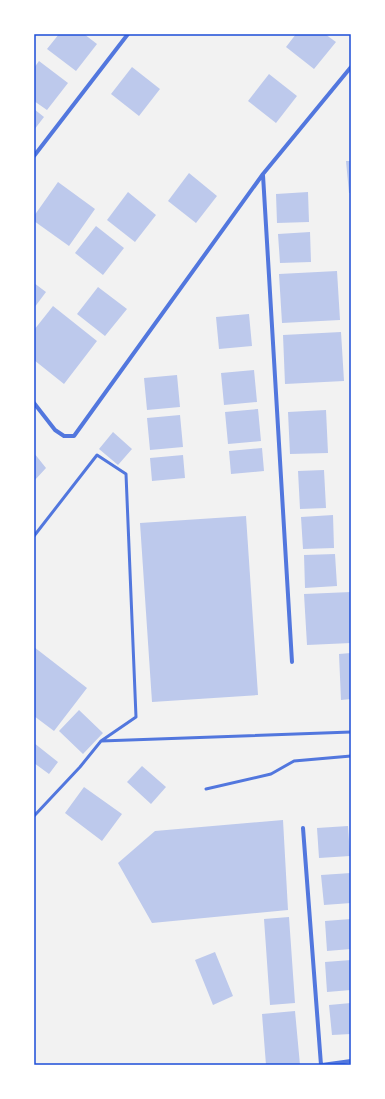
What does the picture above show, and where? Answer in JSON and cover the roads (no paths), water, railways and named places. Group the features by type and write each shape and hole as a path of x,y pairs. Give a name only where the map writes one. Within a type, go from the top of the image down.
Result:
{"street":[{"path":"34,156 128,34"},
{"path":"34,403 55,430 64,436 74,436 262,174 351,67"},
{"path":"262,174 292,662"},
{"path":"303,828 321,1065 351,1061"}],"lane":[{"path":"34,536 97,455 126,474 136,717 101,741 80,767 34,816"},
{"path":"101,741 351,732"},
{"path":"206,789 271,774 294,760 351,756"}]}
